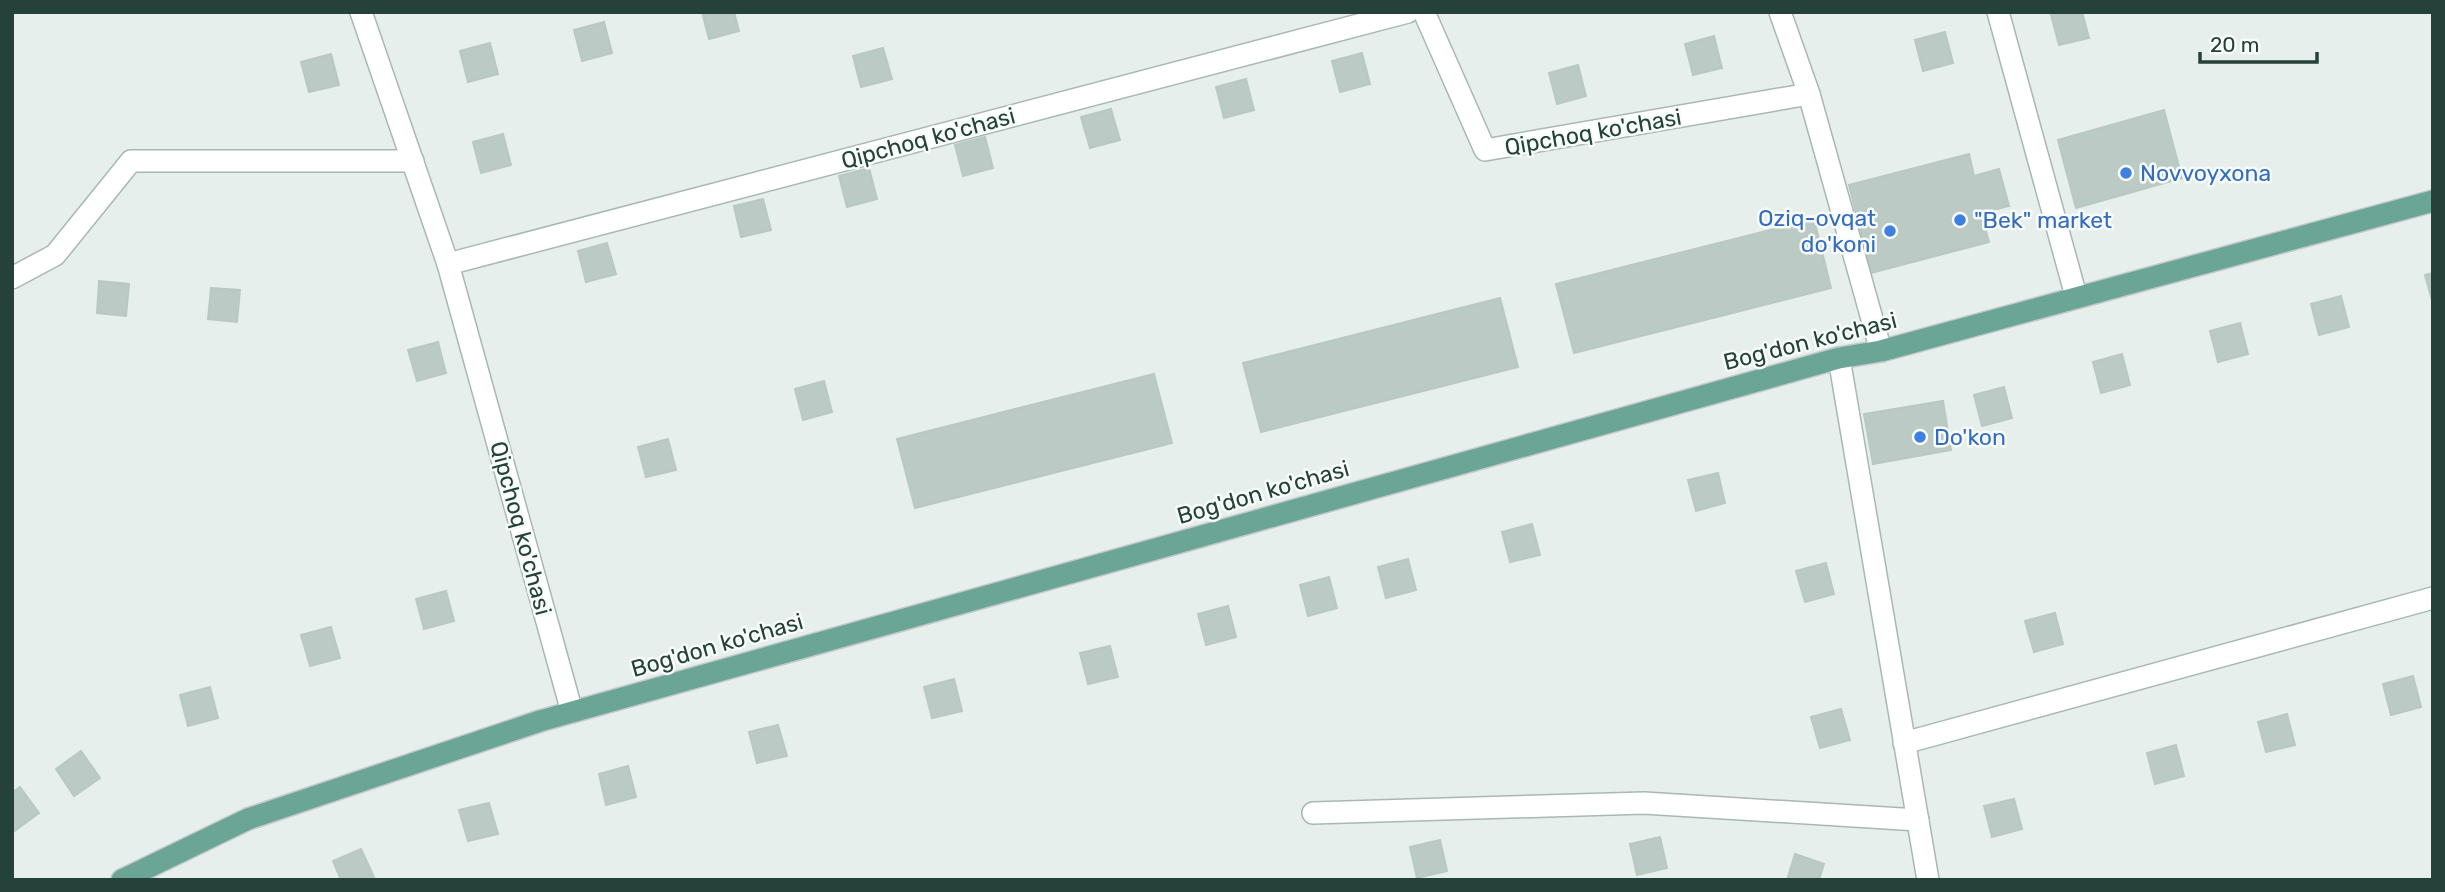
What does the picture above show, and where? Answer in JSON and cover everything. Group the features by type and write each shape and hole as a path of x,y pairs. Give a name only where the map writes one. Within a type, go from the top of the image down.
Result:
{"main road":[{"name":"Bog'don ko'chasi","path":"122,880 248,819 572,712 1839,358 1881,351 2433,201"}],"street":[{"name":"Qipchoq ko'chasi","path":"361,12 447,264 572,712"},
{"name":"Qipchoq ko'chasi","path":"447,264 1408,12"},
{"name":"Qipchoq ko'chasi","path":"1424,12 1485,150 1809,94"},
{"path":"1780,12 1809,94 1881,351"},
{"path":"1998,12 2076,296"},
{"path":"12,278 55,255 131,161 413,161"},
{"path":"1839,358 1928,880"},
{"path":"1905,743 2433,598"},
{"path":"1314,813 1644,803 1918,820"}],"building":[{"path":"702,12 734,12 739,31 709,39"},
{"path":"2082,12 2089,38 2059,45 2051,15"},
{"path":"604,22 612,53 582,61 574,30"},
{"path":"1945,32 1953,63 1923,71 1915,40"},
{"path":"1714,36 1722,68 1693,75 1685,44"},
{"path":"490,43 498,74 468,82 460,51"},
{"path":"883,48 892,79 861,87 853,56"},
{"path":"1362,53 1370,84 1340,92 1332,61"},
{"path":"331,54 339,85 309,92 301,62"},
{"path":"1578,65 1586,96 1557,104 1549,73"},
{"path":"1246,79 1254,110 1224,118 1216,87"},
{"path":"1111,109 1120,140 1090,148 1081,117"},
{"path":"2164,110 2182,178 2076,208 2058,140"},
{"path":"503,134 511,165 481,173 473,142"},
{"path":"985,137 993,168 963,176 955,145"},
{"path":"1969,154 1974,176 1999,169 2009,206 1981,213 1989,242 1871,273 1849,185"},
{"path":"869,168 877,199 847,207 839,176"},
{"path":"763,199 771,230 741,237 734,206"},
{"path":"1814,219 1831,288 1574,353 1556,284"},
{"path":"607,243 616,274 586,282 578,251"},
{"path":"2433,273 2433,304 2425,275"},
{"path":"99,281 129,284 126,316 97,313"},
{"path":"211,288 240,290 237,322 208,319"},
{"path":"2341,296 2349,327 2319,335 2311,304"},
{"path":"1500,298 1518,367 1261,432 1243,363"},
{"path":"2240,323 2248,354 2218,362 2210,331"},
{"path":"438,342 446,373 417,381 408,350"},
{"path":"2122,354 2130,385 2101,393 2093,362"},
{"path":"1154,374 1172,443 915,508 897,439"},
{"path":"824,381 832,412 803,420 795,389"},
{"path":"2004,387 2012,418 1982,426 1974,395"},
{"path":"1943,401 1951,450 1873,464 1864,414"},
{"path":"668,439 676,470 646,477 638,447"},
{"path":"1718,473 1725,503 1696,511 1688,480"},
{"path":"1532,524 1540,555 1510,562 1502,532"},
{"path":"1408,559 1416,590 1386,598 1378,567"},
{"path":"1826,563 1834,594 1805,602 1796,571"},
{"path":"1329,577 1337,608 1308,616 1300,585"},
{"path":"446,591 454,621 424,629 416,599"},
{"path":"1228,606 1236,637 1206,645 1198,614"},
{"path":"2055,613 2063,644 2034,652 2025,621"},
{"path":"331,627 340,658 310,666 301,635"},
{"path":"1110,646 1118,677 1088,684 1080,653"},
{"path":"2413,676 2421,707 2391,715 2383,684"},
{"path":"954,679 962,711 932,718 924,687"},
{"path":"210,687 218,718 188,726 180,695"},
{"path":"1841,709 1850,740 1820,748 1811,717"},
{"path":"2287,714 2295,745 2266,752 2258,722"},
{"path":"778,725 787,756 757,763 749,732"},
{"path":"2176,745 2184,776 2155,784 2147,753"},
{"path":"81,751 100,778 74,796 56,769"},
{"path":"628,766 636,797 606,805 599,774"},
{"path":"20,787 39,813 13,832 12,793"},
{"path":"2014,799 2022,829 1992,837 1984,806"},
{"path":"489,803 498,834 468,841 459,810"},
{"path":"1660,837 1667,868 1637,875 1630,844"},
{"path":"1440,840 1447,871 1417,878 1410,847"},
{"path":"361,849 374,877 369,880 341,880 333,861"},
{"path":"1795,854 1824,864 1819,880 1787,880"}],"place":[{"name":"Novvoyxona","path":"2126,173"},
{"name":"\"Bek\" market","path":"1960,220"},
{"name":"Oziq-ovqat do'koni","path":"1890,231"},
{"name":"Do'kon","path":"1920,437"}]}
